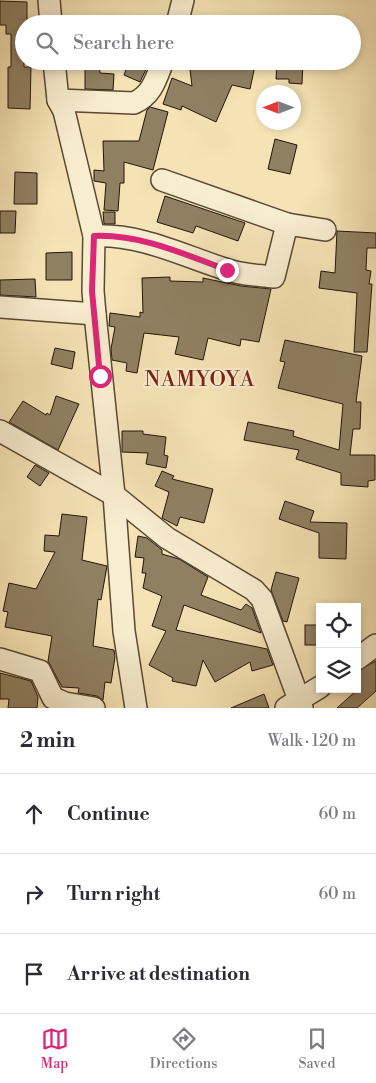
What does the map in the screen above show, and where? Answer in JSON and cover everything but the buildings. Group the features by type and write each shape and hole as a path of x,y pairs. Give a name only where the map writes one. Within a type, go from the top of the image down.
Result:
{"street":[{"path":"49,0 50,15"},
{"path":"179,15 183,0"},
{"path":"55,70 58,100 64,112 94,236 92,291 94,314 114,496 124,631 136,708"},
{"path":"58,100 134,103 144,98 152,88 159,70"},
{"path":"162,180 287,224 325,230"},
{"path":"94,236 109,235 140,240 227,270 274,277 287,224"},
{"path":"0,307 94,314"},
{"path":"0,431 114,496 167,538 254,590 262,599 296,706 316,690"},
{"path":"361,656 376,645"},
{"path":"0,659 40,671 53,698 65,703 94,708"}],"district":[{"name":"NAMYOYA","path":"200,380"}],"route":[{"path":"100,376 92,291 94,236 109,235 140,240 227,270"}]}
